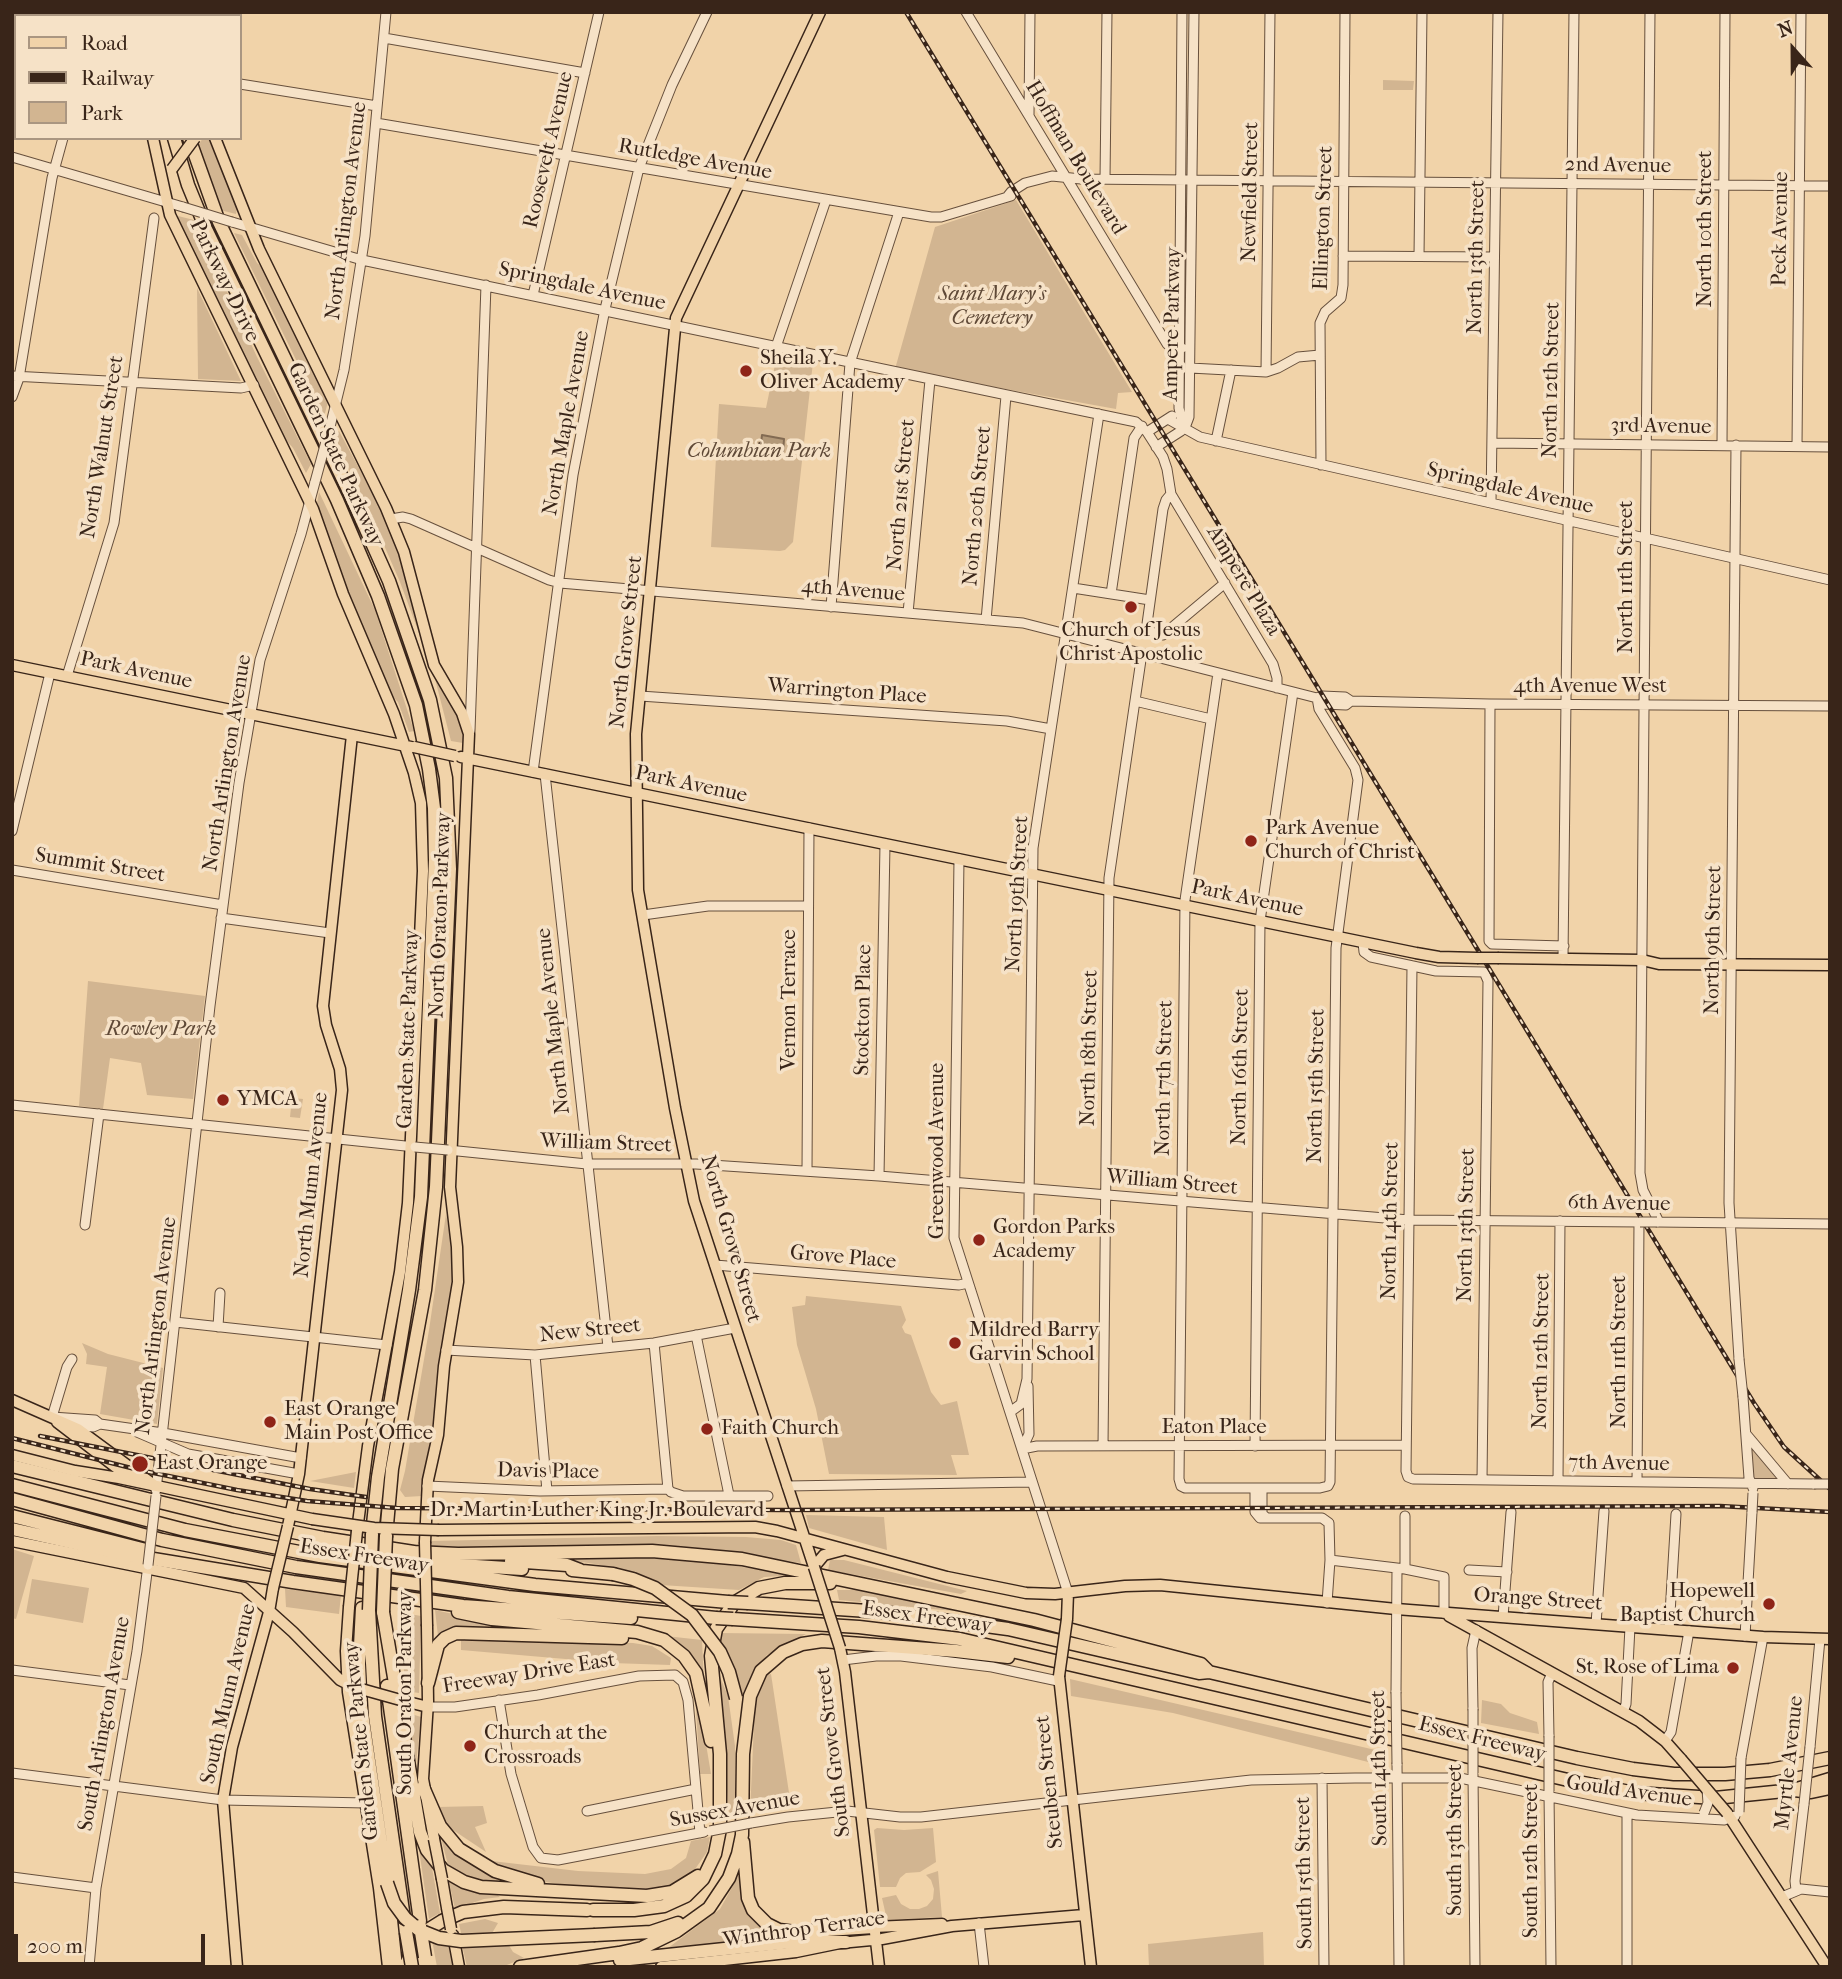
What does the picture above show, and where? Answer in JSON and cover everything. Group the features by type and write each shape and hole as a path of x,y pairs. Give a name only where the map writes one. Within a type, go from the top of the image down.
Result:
{"highway":[{"name":"Garden State Parkway","path":"175,140 188,186 206,229 337,500 378,596 413,695 429,769 435,870 421,1197 360,1608 412,1967"},
{"name":"Garden State Parkway","path":"190,140 219,222 389,581 430,700 446,778 450,869 436,1187 425,1290 392,1469 383,1612 389,1707 426,1962"},
{"path":"12,1466 255,1525 414,1552 465,1559 562,1564 580,1570"},
{"name":"Essex Freeway","path":"12,1485 208,1535 397,1567 581,1590 872,1611 951,1620 1042,1636 1199,1673 1209,1672 1565,1756 1633,1769 1674,1774 1725,1774 1770,1770 1830,1758"},
{"name":"Essex Freeway","path":"12,1499 141,1535 284,1565 396,1583 531,1600 716,1618 838,1625 938,1636 1005,1648 1623,1792 1680,1798 1715,1798 1794,1790 1811,1792 1830,1788"},
{"path":"12,1516 130,1546 293,1582"},
{"path":"12,1529 123,1554 471,1607 642,1619 716,1618"},
{"path":"414,1552 465,1554 652,1551 766,1563 1034,1620 1201,1664 1209,1672"},
{"path":"397,1567 429,1563 580,1570 634,1579 655,1588 692,1615 720,1652 736,1698 743,1754"},
{"path":"405,1967 413,1948 426,1931 463,1912 504,1906 642,1910 669,1904 695,1888 713,1860 719,1836 720,1754 711,1650 716,1629 731,1607 751,1592 777,1584 831,1584 900,1592"},
{"path":"398,1597 485,1618 637,1632 673,1646 688,1660 698,1678 720,1797"},
{"path":"360,1608 361,1706 387,1883 396,1967"},
{"path":"383,1612 419,1828 425,1846 436,1863 452,1877 476,1886 663,1895 693,1880 713,1860"},
{"path":"428,1683 438,1645 446,1637 456,1633 622,1638 650,1642 674,1654 690,1672 703,1699"},
{"path":"875,1933 779,1930 767,1924 753,1910 748,1898 746,1854 742,1835 743,1754 750,1696 758,1675 771,1660 783,1652 813,1642 986,1654 1170,1687"},
{"path":"1794,1790 1830,1779"},
{"path":"423,1787 443,1831 454,1845 475,1860 495,1871 533,1883 597,1893"},
{"path":"520,1967 631,1951 658,1941 696,1919 709,1908 729,1878 742,1835"},
{"path":"387,1883 394,1903 405,1918 419,1930 439,1938 461,1941 640,1933 666,1929 713,1901"},
{"path":"589,1958 603,1961 792,1942 846,1942"}],"main road":[{"name":"North Grove Street","path":"804,1538 694,1201 675,1108 638,890 636,734 679,309 820,12"},
{"name":"Parkway Drive","path":"153,140 166,202 173,221 310,502 338,583 409,746"},
{"path":"157,156 163,169 172,169 194,140"},
{"path":"216,140 249,227 391,519 407,563 433,665 462,713 469,740"},
{"name":"Park Avenue","path":"12,665 1439,957 1642,960 1659,957 1830,965"},
{"name":"North Munn Avenue","path":"290,1521 301,1458 342,1083 323,1006 352,735"},
{"name":"North Oraton Parkway","path":"425,1542 427,1486 438,1435 446,1350 455,1306 458,1272 450,1194 450,1150 469,740"},
{"name":"North Oraton Parkway","path":"357,1531 366,1457 402,1250 413,1147 423,836 420,796 409,746"},
{"name":"Park Avenue","path":"1731,961 1830,958"},
{"name":"Dr. Martin Luther King Jr. Boulevard","path":"12,1400 70,1424 156,1491"},
{"name":"Dr. Martin Luther King Jr. Boulevard","path":"52,1417 135,1482 156,1491 290,1521 312,1519 374,1528 439,1530 742,1526 804,1538 1003,1590 1037,1594 1068,1593 1149,1585 1327,1603"},
{"path":"12,1455 75,1471 135,1482"},
{"name":"South Munn Avenue","path":"237,1967 223,1800 232,1748 269,1612 290,1521"},
{"name":"South Oraton Parkway","path":"357,1531 360,1608 346,1636 388,1967"},
{"name":"South Grove Street","path":"804,1538 843,1660 878,1967"},
{"name":"Freeway Drive East","path":"12,1541 234,1585 250,1592 351,1686 428,1707"},
{"name":"South Oraton Parkway","path":"425,1542 428,1707 423,1787 459,1967"},
{"path":"814,1567 828,1553 848,1550"},
{"path":"234,1585 272,1590"},
{"name":"Steuben Street","path":"1068,1593 1058,1678 1091,1967"},
{"name":"Orange Street","path":"1327,1603 1745,1636 1825,1639"},
{"path":"1444,1612 1623,1712 1665,1741 1732,1814 1827,1967"},
{"name":"Winthrop Terrace","path":"661,1967 711,1964 796,1952 925,1924 952,1926 1084,1915"}],"street":[{"name":"North Arlington Avenue","path":"156,1491 221,918 250,715 260,660 310,502 344,370 362,260 386,12"},
{"name":"Roosevelt Avenue","path":"533,295 599,12"},
{"name":"North Maple Avenue","path":"533,772 573,475 605,309 639,168 671,85 707,12"},
{"name":"Hoffman Boulevard","path":"966,12 1168,346 1179,348"},
{"path":"1029,117 1030,12"},
{"path":"1105,179 1107,12"},
{"name":"Ampere Parkway","path":"1182,12 1178,321 1179,408 1184,428"},
{"name":"Ampere Parkway","path":"1184,428 1189,417 1191,349 1194,12"},
{"name":"Newfield Street","path":"1266,372 1270,12"},
{"name":"Ellington Street","path":"1321,465 1320,327 1322,316 1342,295 1345,12"},
{"path":"1419,257 1422,12"},
{"name":"North 13th Street","path":"1491,503 1498,12"},
{"name":"North 12th Street","path":"1563,959 1574,12"},
{"name":"North 11th Street","path":"1650,12 1640,1177 1658,1222"},
{"name":"North 10th Street","path":"1722,445 1726,12"},
{"name":"Peck Avenue","path":"1797,446 1801,12"},
{"path":"384,38 585,73"},
{"path":"242,85 377,106"},
{"name":"Rutledge Avenue","path":"376,123 936,218 1007,197 1030,182 1048,176 1105,179 1448,182"},
{"path":"12,397 54,170 62,140"},
{"name":"Springdale Avenue","path":"12,157 362,260 1133,421 1145,429"},
{"name":"2nd Avenue","path":"1448,182 1830,186"},
{"path":"776,347 826,200"},
{"path":"831,607 850,363 898,212"},
{"name":"North Walnut Street","path":"67,676 114,523 154,218"},
{"path":"1343,256 1494,257"},
{"name":"North Oraton Parkway","path":"469,740 486,285"},
{"path":"1162,328 1178,321"},
{"name":"Hoffman Boulevard","path":"1153,322 1172,337 1179,348"},
{"path":"1179,348 1191,349"},
{"path":"1189,368 1266,372 1298,357 1320,355"},
{"path":"1216,441 1231,370"},
{"path":"15,377 241,388 254,386"},
{"name":"North 21st Street","path":"908,613 930,380"},
{"name":"North 20th Street","path":"986,620 1006,396"},
{"path":"1111,594 1134,438 1145,429 1168,419 1179,408"},
{"name":"North 19th Street","path":"1022,1449 1029,1434 1030,1402 1027,1379 1033,848 1099,414"},
{"name":"Springdale Avenue","path":"1168,419 1196,436 1216,441 1830,580"},
{"path":"1156,447 1184,428"},
{"path":"1145,429 1166,465 1171,494 1163,509 1146,631 1163,635 1225,583"},
{"name":"3rd Avenue","path":"1492,443 1830,447"},
{"name":"North 9th Street","path":"1737,445 1730,1223 1739,1359 1752,1488 1745,1636"},
{"name":"Ampere Plaza","path":"1171,494 1273,664 1277,688"},
{"name":"4th Avenue","path":"391,519 411,519 559,583 1023,623 1317,698 1345,697 1351,701"},
{"path":"1073,588 1150,600"},
{"name":"North 18th Street","path":"1103,1446 1109,873 1142,653"},
{"path":"12,831 50,673"},
{"name":"North 17th Street","path":"1217,673 1185,906 1178,1479 1181,1486 1187,1488 1258,1488"},
{"name":"North 16th Street","path":"1255,1446 1260,921 1293,692"},
{"name":"Warrington Place","path":"640,696 1007,721 1051,729"},
{"name":"North 15th Street","path":"1258,1488 1328,1486 1331,1480 1337,937 1359,780 1355,768 1319,709 1317,698"},
{"path":"1135,701 1211,719"},
{"name":"4th Avenue West","path":"1351,701 1830,706"},
{"path":"1490,704 1489,942 1564,946"},
{"name":"North Maple Avenue","path":"545,774 608,1347"},
{"name":"Vernon Terrace","path":"807,1171 809,828"},
{"name":"Stockton Place","path":"879,1176 885,844"},
{"name":"Greenwood Avenue","path":"959,859 954,1238 1068,1593"},
{"name":"Summit Street","path":"12,870 223,905"},
{"path":"643,915 708,906 808,906"},
{"path":"221,918 330,933"},
{"name":"Park Avenue","path":"1363,942 1363,950 1368,956 1436,971 1484,972"},
{"name":"North 14th Street","path":"1408,1477 1406,1445 1412,966"},
{"name":"North 13th Street","path":"1482,1480 1488,981 1484,972"},
{"name":"William Street","path":"12,1105 587,1164 687,1164 807,1171 1409,1220"},
{"path":"85,1225 99,1114"},
{"name":"6th Avenue","path":"1409,1220 1830,1224"},
{"name":"North 12th Street","path":"1558,1481 1560,1221"},
{"name":"North 11th Street","path":"1637,1482 1639,1222"},
{"name":"Grove Place","path":"715,1265 968,1283"},
{"path":"218,1327 220,1293"},
{"path":"175,1322 387,1345"},
{"name":"New Street","path":"446,1350 535,1355 654,1343 735,1328"},
{"path":"696,1335 729,1496"},
{"path":"654,1343 668,1489"},
{"path":"535,1355 547,1491"},
{"path":"72,1359 67,1367 52,1417 91,1420 100,1424 301,1458"},
{"name":"North 19th Street","path":"1010,1412 1021,1404 1027,1379"},
{"path":"70,1424 93,1427 100,1424"},
{"path":"129,1429 188,1454 299,1474"},
{"path":"1746,1434 1788,1483"},
{"name":"Eaton Place","path":"1022,1449 1037,1446 1406,1445"},
{"name":"7th Avenue","path":"1408,1477 1637,1482 1752,1488 1788,1483 1830,1484"},
{"path":"787,1486 1032,1482"},
{"name":"Davis Place","path":"427,1486 547,1491 668,1489 684,1496 768,1496"},
{"path":"1258,1488 1262,1514 1267,1518 1322,1518 1328,1521 1330,1560 1327,1603"},
{"name":"South Arlington Avenue","path":"89,1967 96,1888 148,1567 156,1491"},
{"path":"1503,1617 1511,1511"},
{"path":"1596,1624 1604,1511"},
{"path":"1669,1630 1676,1514"},
{"path":"1401,1569 1405,1516"},
{"path":"1330,1560 1444,1577 1444,1612"},
{"name":"South 14th Street","path":"1399,1967 1396,1609 1401,1569"},
{"path":"1469,1570 1507,1572"},
{"path":"1623,1712 1626,1704 1630,1627"},
{"name":"South 13th Street","path":"1475,1967 1472,1648 1476,1630"},
{"path":"1665,1741 1671,1732 1689,1631"},
{"path":"1732,1814 1763,1637"},
{"name":"Myrtle Avenue","path":"1796,1890 1810,1747 1825,1639"},
{"path":"843,1660 901,1656 1058,1678"},
{"path":"12,1670 130,1685"},
{"name":"South 12th Street","path":"1550,1967 1548,1682 1552,1673"},
{"name":"Freeway Drive East","path":"428,1707 450,1707 548,1694 639,1676 677,1676 683,1682 688,1700 696,1789"},
{"name":"Sussex Avenue","path":"499,1700 511,1774 533,1847 541,1858 558,1860 793,1816 861,1812 895,1817 921,1817 1260,1780 1355,1778"},
{"path":"12,1773 223,1800 366,1803"},
{"name":"Gould Avenue","path":"1355,1778 1473,1777 1627,1814 1694,1819 1732,1814"},
{"name":"South 15th Street","path":"1322,1778 1324,1967"},
{"path":"587,1811 696,1789 705,1832"},
{"path":"1694,1819 1704,1813 1708,1803 1707,1789"},
{"path":"1627,1814 1627,1967"},
{"path":"12,1877 96,1888"},
{"path":"1783,1897 1796,1890 1830,1892"},
{"path":"979,1923 984,1967"}],"green space":[{"path":"12,12 94,12 14,14 12,29"},
{"path":"1383,80 1414,81 1413,90 1383,90"},
{"path":"202,140 209,140 237,208 236,214 220,210 206,173 199,144"},
{"name":"Saint Mary's Cemetery","path":"1016,200 1132,392 1118,393 1116,409 895,369 935,227"},
{"path":"178,216 194,220 257,357 311,464 306,473 286,440 233,335"},
{"path":"234,233 242,235 257,263 264,269 329,398 324,417"},
{"path":"197,288 241,381 198,379"},
{"name":"Columbian Park","path":"777,355 813,362 793,542 780,551 711,547 719,404 766,408"},
{"path":"339,431 381,509 403,563 420,636 370,513 333,438"},
{"path":"319,492 375,610 414,731 409,732 398,702 391,695 341,576 317,503"},
{"path":"435,679 465,729 463,743 451,741"},
{"name":"Rowley Park","path":"88,981 205,996 193,1099 147,1095 141,1063 110,1058 103,1109 79,1106"},
{"path":"292,1098 303,1099 300,1118 290,1117"},
{"path":"446,1214 452,1246 453,1295 443,1338 433,1440 422,1496 405,1497 400,1490 429,1330"},
{"path":"806,1296 901,1306 906,1320 902,1327 905,1333 911,1335 931,1392 941,1405 957,1401 969,1455 951,1455 957,1475 829,1474 816,1409 797,1345 792,1307 805,1305"},
{"path":"82,1343 108,1354 163,1368 157,1424 100,1414 107,1367 86,1364 87,1354"},
{"path":"1748,1440 1782,1481 1751,1481"},
{"path":"356,1472 354,1488 310,1481"},
{"path":"806,1515 884,1517 887,1550 809,1528"},
{"path":"657,1536 781,1540 796,1545 801,1563 675,1546 433,1548 430,1541"},
{"path":"12,1549 34,1556 16,1619 12,1618"},
{"path":"547,1557 636,1557 714,1563 799,1575 764,1577 739,1590 661,1585 640,1574"},
{"path":"830,1560 844,1560 967,1591 961,1594 828,1570"},
{"path":"32,1579 89,1588 83,1623 26,1613"},
{"path":"285,1589 341,1595 339,1614 286,1607"},
{"path":"837,1590 861,1590 964,1612 839,1600"},
{"path":"435,1610 553,1630 453,1629 438,1636"},
{"path":"398,1612 421,1616 419,1693 406,1691"},
{"path":"719,1633 806,1634 767,1655 752,1675 742,1695 718,1640"},
{"path":"666,1636 702,1640 704,1685"},
{"path":"461,1637 633,1643 652,1646 671,1658 670,1665 612,1663 461,1650"},
{"path":"717,1670 728,1696 735,1746 735,1813 729,1813"},
{"path":"771,1674 791,1806 750,1813 755,1701 764,1676"},
{"path":"1070,1679 1384,1752 1384,1766 1173,1713 1071,1696"},
{"path":"1482,1700 1501,1704 1510,1713 1537,1722 1539,1734 1481,1723"},
{"path":"696,1710 703,1726 711,1774 700,1774"},
{"path":"405,1712 421,1717 416,1764"},
{"path":"483,1806 487,1823 475,1827 486,1852 444,1824 438,1807"},
{"path":"933,1828 936,1862 920,1872 906,1873 896,1887 880,1887 874,1830"},
{"path":"710,1837 707,1852 691,1875 672,1887 648,1892 585,1888 533,1880 483,1860 578,1871 645,1874 671,1869 686,1858 691,1841"},
{"path":"441,1838 458,1855 510,1883 485,1883 464,1877 448,1865"},
{"path":"419,1849 432,1868 440,1913 429,1919"},
{"path":"938,1871 942,1917 887,1920 882,1898 896,1895 901,1904 910,1909 927,1906 933,1899 934,1889 926,1875"},
{"path":"740,1873 742,1898 788,1938 664,1951 720,1909"},
{"path":"448,1877 493,1891 500,1897 484,1899 455,1909"},
{"path":"485,1919 498,1923 491,1935 462,1937 459,1924"},
{"path":"1263,1932 1264,1967 1149,1967 1148,1944"},
{"path":"432,1940 450,1944 454,1967 437,1967"},
{"path":"507,1942 513,1952 524,1958 502,1967 467,1967 462,1945"}],"shaded area":[{"path":"762,435 784,439 783,454 760,452"}],"railway":[{"path":"906,12 1754,1403 1784,1447 1830,1489"},
{"path":"40,1436 310,1489 366,1497"},
{"path":"12,1438 139,1470 237,1490 307,1501 397,1508 784,1510 1720,1506 1830,1512"}],"place":[{"name":"Sheila Y. Oliver Academy","path":"746,371"},
{"name":"Church of Jesus Christ Apostolic","path":"1131,607"},
{"name":"Park Avenue Church of Christ","path":"1251,841"},
{"name":"YMCA","path":"223,1100"},
{"name":"Gordon Parks Academy","path":"979,1240"},
{"name":"Mildred Barry Garvin School","path":"955,1343"},
{"name":"East Orange Main Post Office","path":"270,1422"},
{"name":"Faith Church","path":"707,1429"},
{"name":"East Orange","path":"140,1464"},
{"name":"Hopewell Baptist Church","path":"1769,1604"},
{"name":"St, Rose of Lima","path":"1733,1668"},
{"name":"Church at the Crossroads","path":"470,1746"}]}
